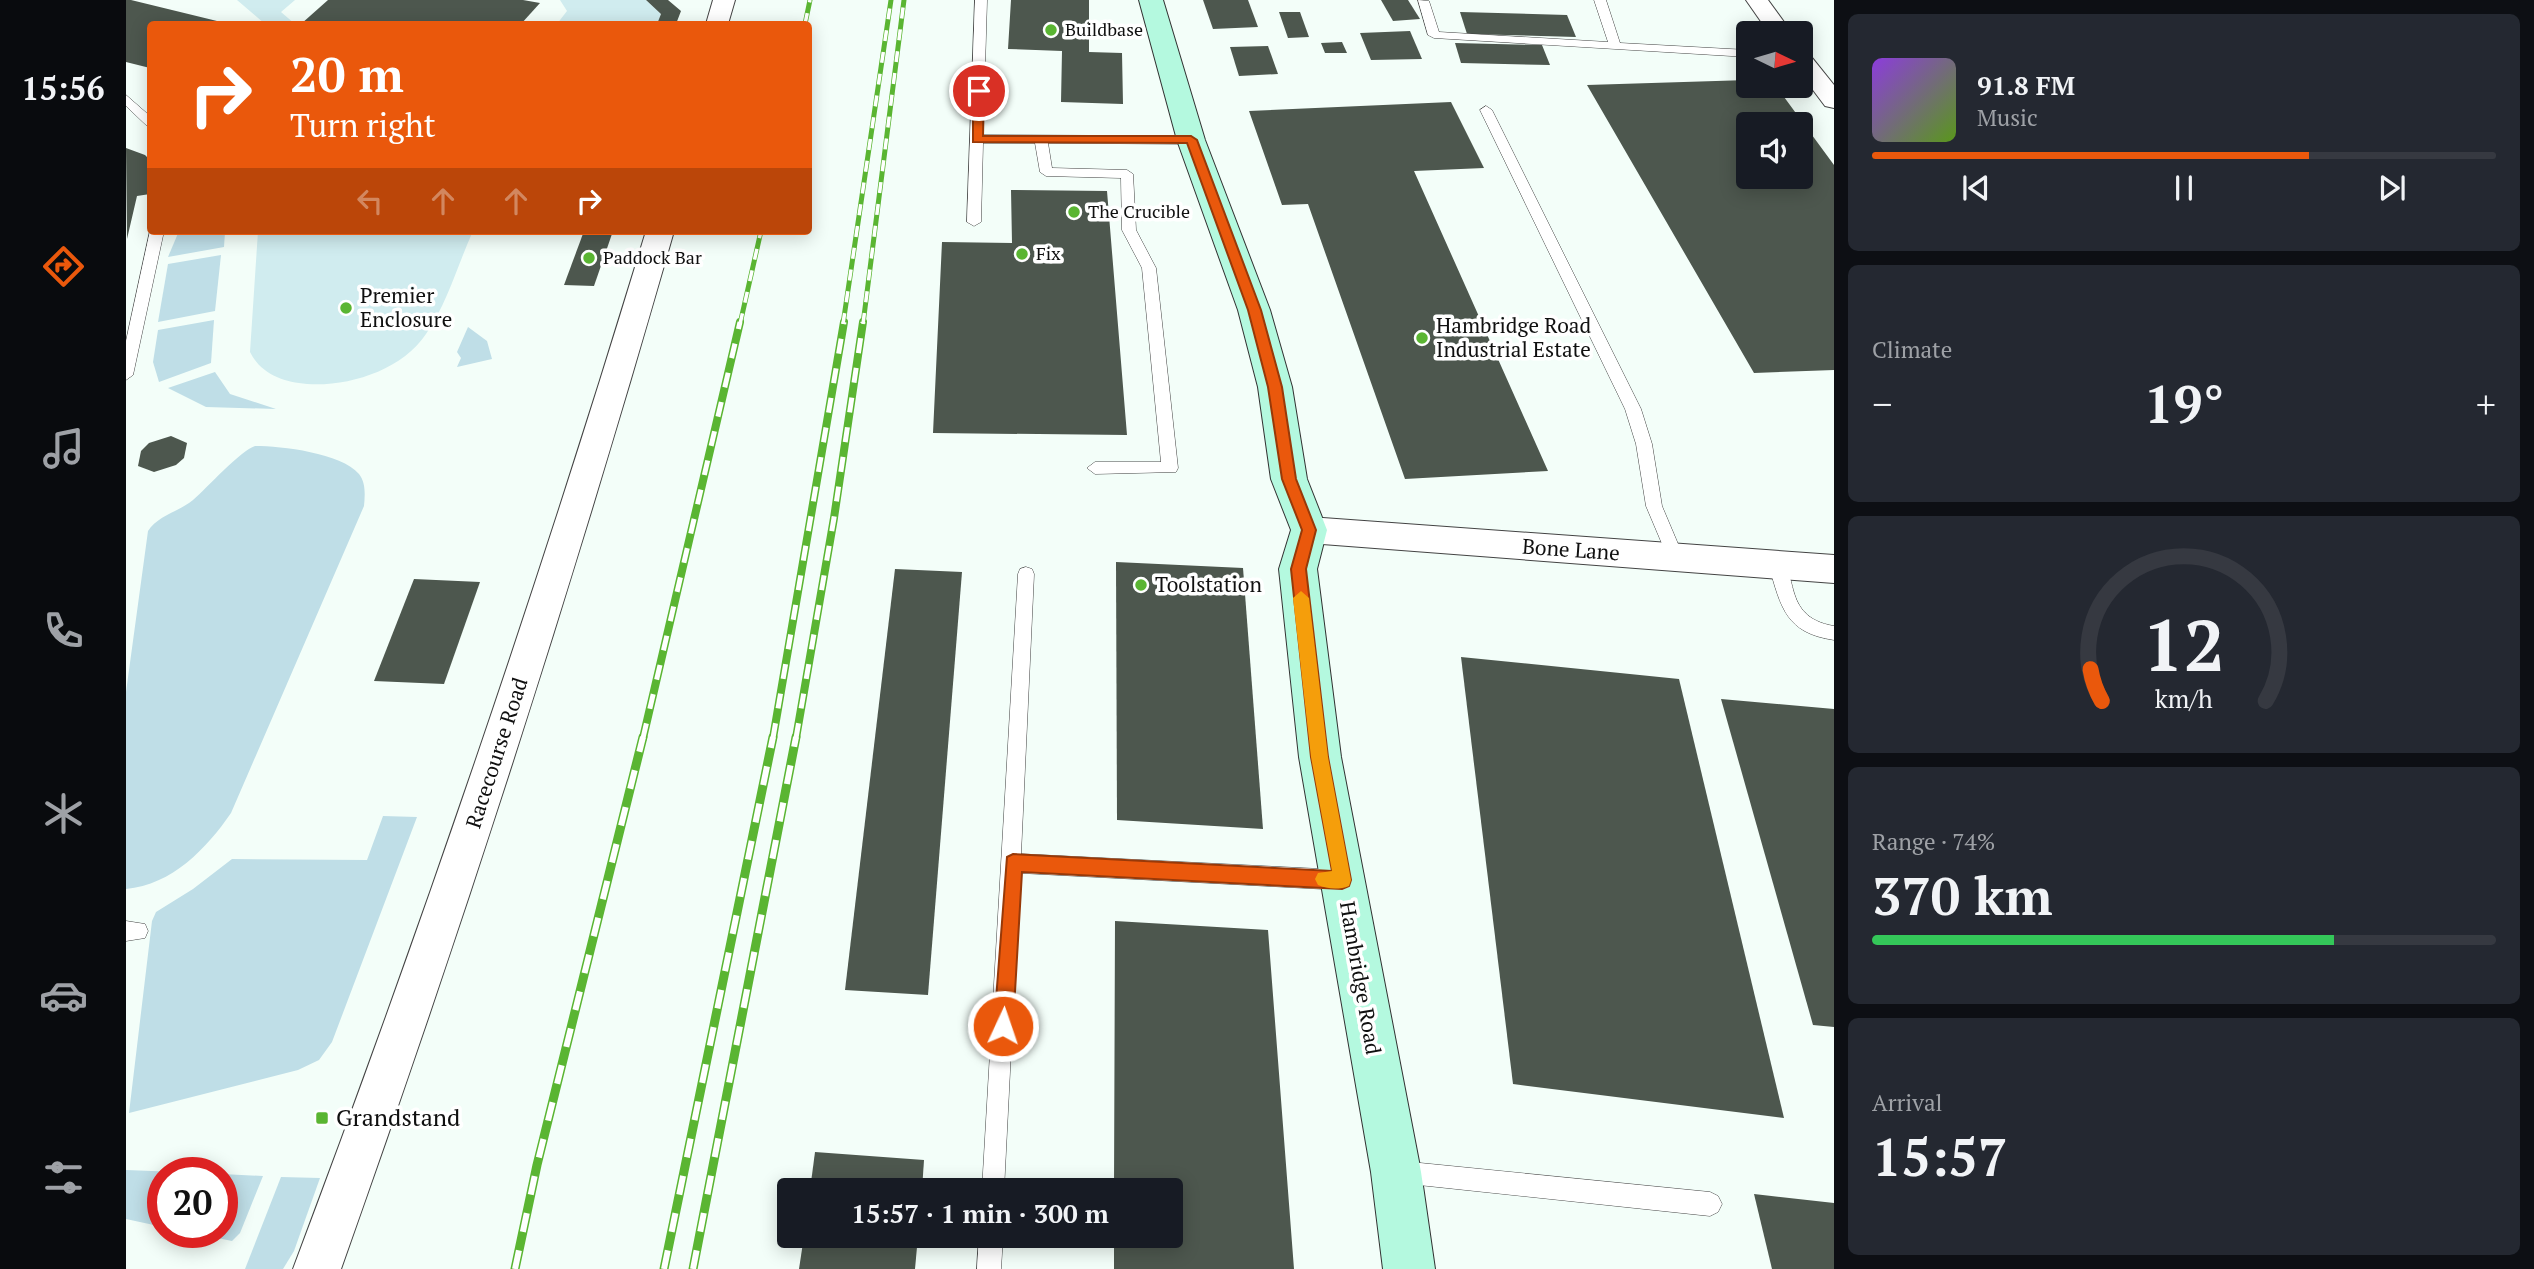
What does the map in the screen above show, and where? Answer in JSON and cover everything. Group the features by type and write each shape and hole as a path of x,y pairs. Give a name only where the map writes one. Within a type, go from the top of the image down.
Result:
{"main road":[{"path":"1151,0 1191,140 1254,310 1275,387 1289,479 1309,530"},
{"name":"Hambridge Road","path":"1309,530 1298,569 1320,757 1396,1172 1409,1269"}],"street":[{"path":"719,21 724,0"},
{"path":"1757,0 1772,21"},
{"path":"1813,74 1834,101"},
{"name":"Racecourse Road","path":"317,1269 455,884 627,346 659,235"},
{"name":"Bone Lane","path":"1309,530 1834,569"}],"lane":[{"path":"974,222 981,0"},
{"path":"1600,0 1615,45"},
{"path":"1423,1 1434,35 1736,53"},
{"path":"126,99 147,119"},
{"path":"1486,110 1633,409 1644,444 1654,506 1676,558"},
{"path":"977,139 1191,140"},
{"path":"1041,140 1046,172 1127,174 1129,230 1149,268 1170,468 1095,468"},
{"path":"126,375 156,235"},
{"path":"1777,566 1791,609 1800,622 1812,629 1834,633"},
{"path":"994,1178 1027,574"},
{"path":"1013,863 1342,880"},
{"path":"1396,1172 1710,1204"},
{"path":"989,1269 990,1248"}],"shaded area":[{"path":"237,0 295,0 281,12 292,21 262,21"},
{"path":"560,0 646,0 661,14 658,21 559,21 567,11"},
{"path":"177,235 225,235 224,247 168,257"},
{"name":"Premier Enclosure","path":"258,235 471,235 452,284 426,334 416,347 389,366 373,374 340,383 307,384 274,376 260,366 250,352"},
{"path":"221,255 215,311 158,322 168,264"},
{"path":"214,320 211,363 159,382 153,362 158,330"},
{"path":"468,327 487,341 492,359 457,367 461,358 457,352"},
{"path":"215,372 230,394 276,409 206,407 168,388"},
{"path":"255,446 310,452 350,467 363,481 364,506 231,813 211,839 187,863 158,880 126,889 126,692 148,531 157,521 188,504 233,462"},
{"path":"383,816 417,817 332,1042 319,1060 298,1070 129,1113 152,921 156,912 193,889 232,859 367,860"},
{"path":"126,1170 147,1171 147,1224 126,1219"},
{"path":"238,1175 263,1176 238,1235"},
{"path":"281,1177 320,1178 294,1251 283,1269 245,1269"}],"building":[{"path":"126,0 217,21 147,21 147,67 126,62"},
{"path":"328,0 523,0 540,3 524,21 304,21"},
{"path":"646,0 668,0 681,11 677,21 658,21 661,14"},
{"path":"1011,0 1089,0 1089,52 1122,53 1123,104 1061,102 1062,51 1008,49"},
{"path":"1203,0 1248,0 1258,27 1213,29"},
{"path":"1381,0 1408,0 1420,19 1393,21"},
{"path":"1279,12 1300,12 1309,37 1288,38"},
{"path":"1460,12 1567,15 1576,37 1467,34"},
{"path":"1410,31 1422,59 1371,60 1360,33"},
{"path":"1342,42 1347,53 1325,53 1321,43"},
{"path":"1455,43 1542,45 1550,65 1461,63"},
{"path":"1268,46 1278,74 1239,76 1230,47"},
{"path":"1736,80 1736,98 1785,98 1795,112 1736,112 1736,189 1813,189 1813,136 1834,165 1834,370 1754,373 1587,85"},
{"name":"Hambridge Road Industrial Estate","path":"1451,102 1484,168 1414,171 1548,471 1405,479 1308,204 1282,205 1249,111"},
{"path":"126,148 147,157 147,194 137,196 127,239"},
{"path":"1011,190 1107,191 1127,435 933,433 942,242 1012,243"},
{"name":"Paddock Bar","path":"583,235 612,235 594,286 564,285"},
{"path":"171,436 187,443 184,458 176,465 154,472 138,466 141,451 149,443"},
{"path":"1116,562 1243,568 1263,829 1117,820"},
{"path":"895,569 962,572 928,995 845,990"},
{"path":"414,579 480,582 444,684 374,681"},
{"path":"1461,657 1679,679 1784,1118 1513,1084"},
{"path":"1721,699 1834,709 1834,1027 1813,1025"},
{"path":"1115,921 1268,930 1294,1269 1114,1269 1114,1248 1183,1248 1183,1178 1114,1178"},
{"path":"815,1152 924,1160 923,1178 812,1178"},
{"path":"1754,1194 1834,1203 1834,1269 1772,1269"},
{"path":"802,1248 917,1248 915,1269 799,1269"}],"railway":[{"path":"806,21 810,0"},
{"path":"843,324 891,0"},
{"path":"863,324 904,0"},
{"path":"740,324 760,235"},
{"path":"643,738 740,322"},
{"path":"773,738 844,322"},
{"path":"796,738 834,518 863,322"},
{"path":"515,1269 537,1165 643,737"},
{"path":"664,1269 773,737"},
{"path":"693,1269 796,737"}],"slow traffic":[{"path":"1301,598 1320,757 1342,880 1324,879"}],"place":[{"name":"Buildbase","path":"1051,30"},
{"name":"The Crucible","path":"1074,212"},
{"name":"Fix","path":"1022,254"},
{"name":"Paddock Bar","path":"589,258"},
{"name":"Premier Enclosure","path":"346,308"},
{"name":"Hambridge Road Industrial Estate","path":"1422,338"},
{"name":"Toolstation","path":"1141,585"},
{"name":"Grandstand","path":"322,1118"}],"route":[{"path":"979,91 977,139 1191,140 1254,310 1275,387 1289,479 1309,530 1298,569 1320,757 1342,880 1013,863 1003,1026"}]}
